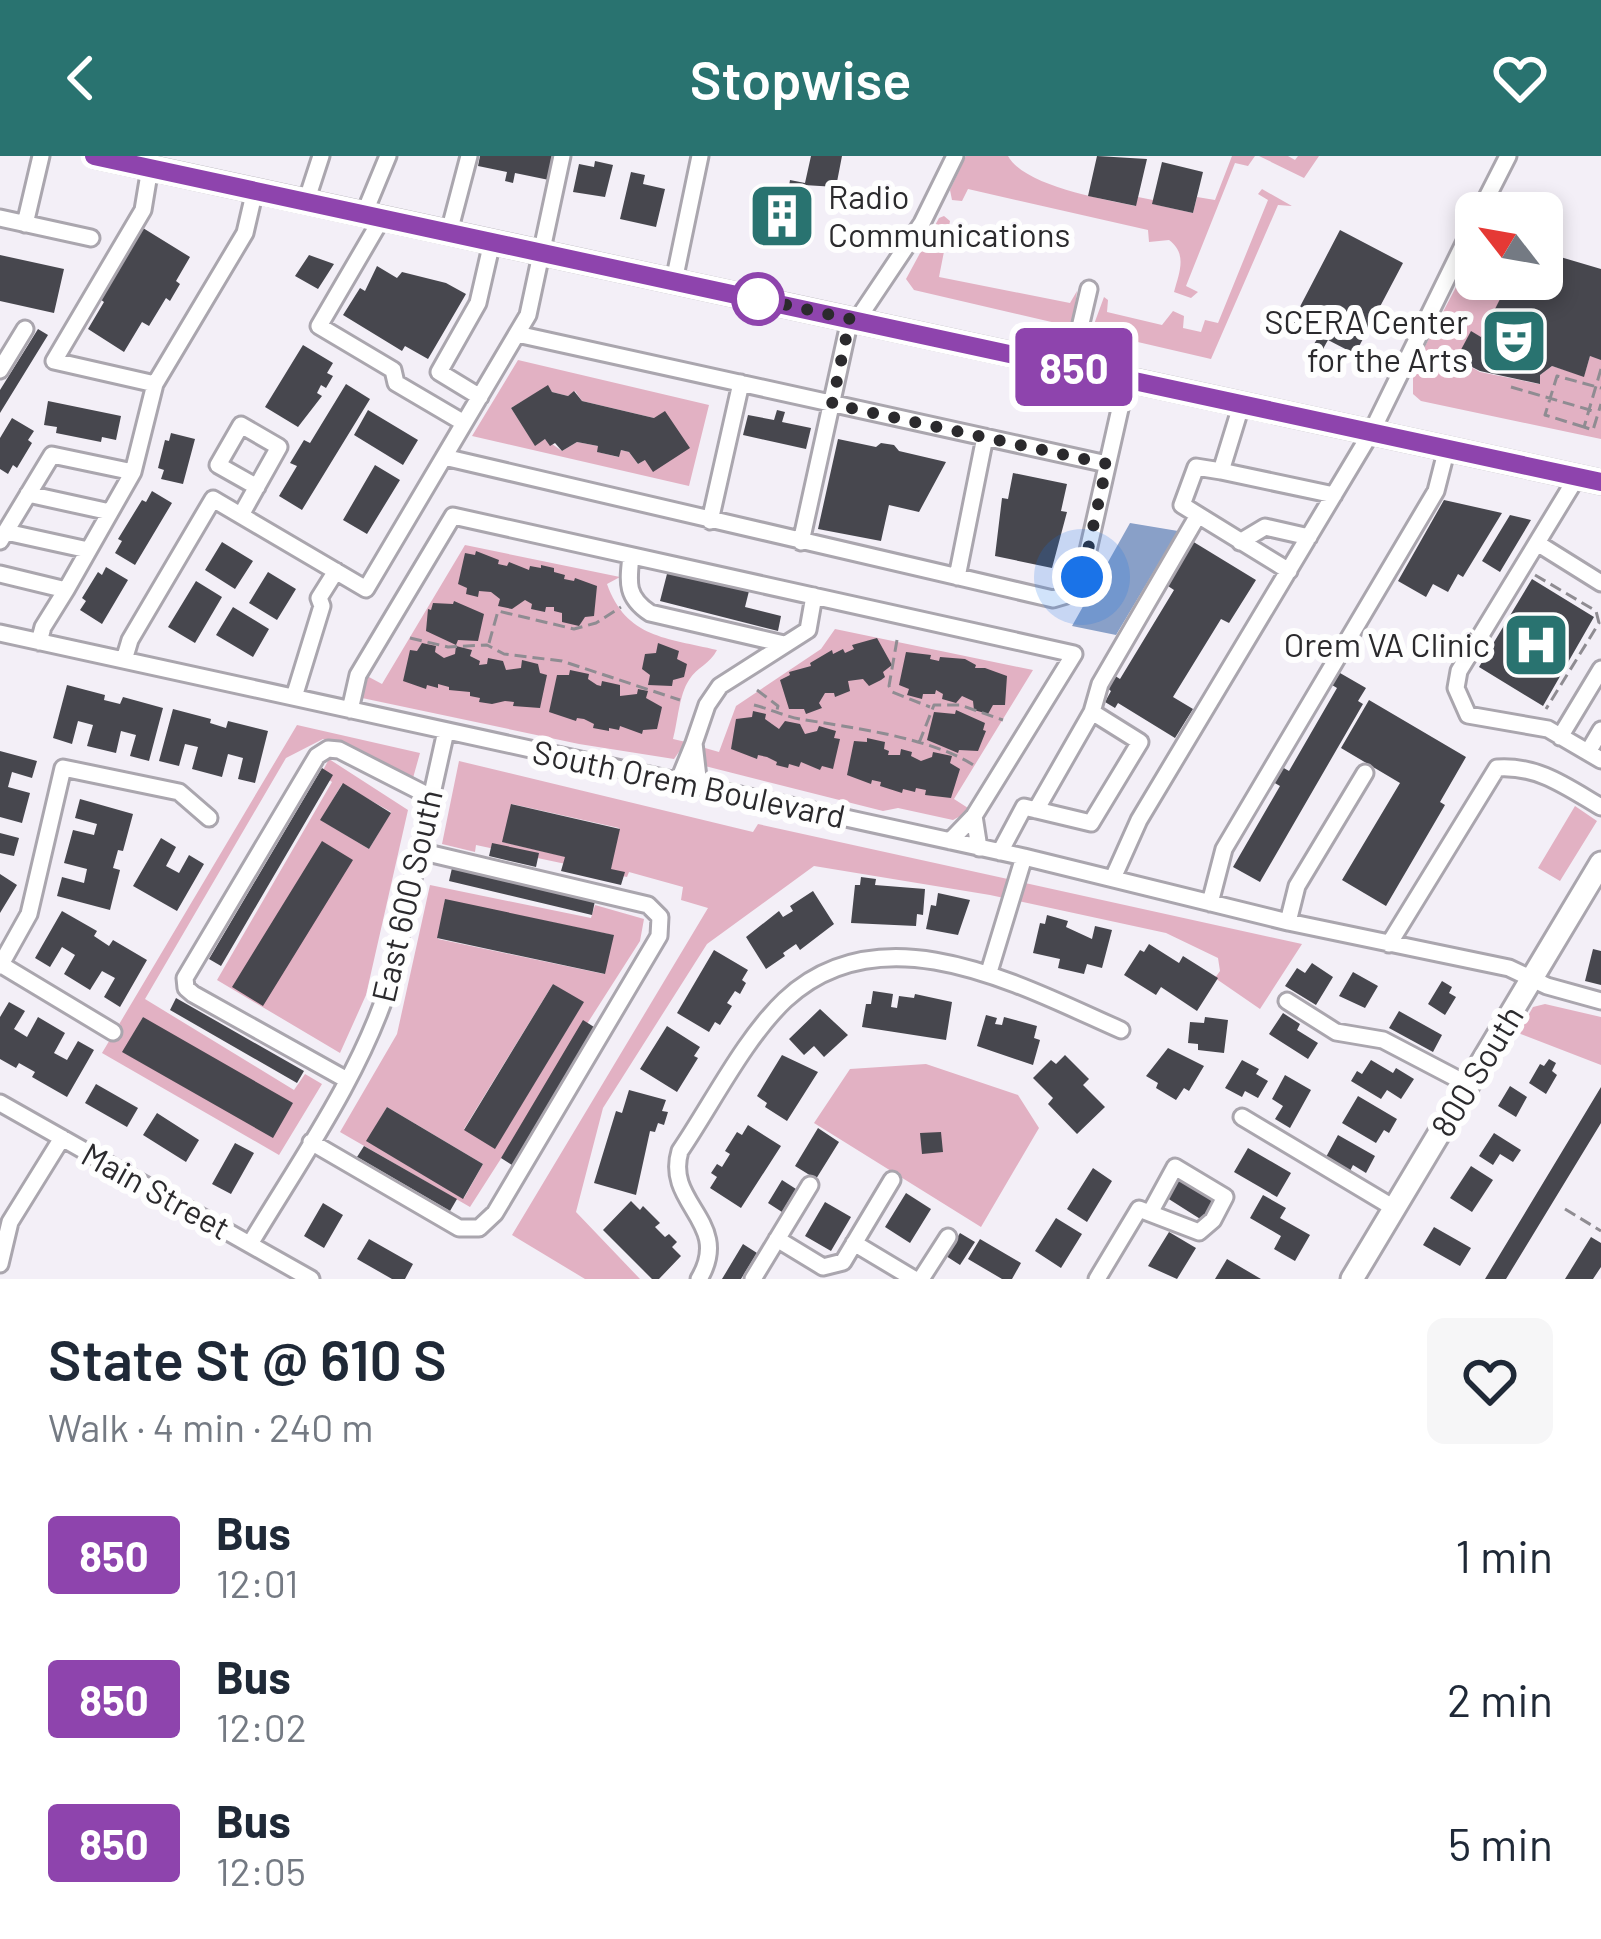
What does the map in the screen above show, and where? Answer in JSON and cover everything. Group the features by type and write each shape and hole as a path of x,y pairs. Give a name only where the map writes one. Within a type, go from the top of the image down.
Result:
{"main road":[{"path":"95,156 173,165 306,202 1601,482"},
{"name":"800 South","path":"1352,1279 1601,863"}],"street":[{"path":"25,224 40,156"},
{"path":"306,202 321,156"},
{"path":"388,156 373,216 319,326 393,370 395,383 464,424"},
{"path":"449,232 469,156"},
{"path":"124,661 130,640 213,499 366,589 528,315 562,156"},
{"path":"674,281 700,156"},
{"path":"801,542 854,320 922,223 955,156"},
{"path":"1490,192 1508,156"},
{"path":"155,384 54,361 173,165"},
{"path":"39,642 43,627 134,472 155,384 244,233 255,190"},
{"path":"0,218 91,238"},
{"path":"480,397 440,372 478,302 492,242"},
{"path":"1113,878 1139,820 1372,431 1455,263"},
{"path":"1071,366 1089,290"},
{"path":"0,370 25,328"},
{"path":"518,334 1107,464"},
{"path":"444,457 1053,599 1070,594 1082,577 1127,379"},
{"path":"710,521 741,383"},
{"path":"1221,471 1242,403"},
{"path":"241,515 280,447 241,425 218,465 256,487"},
{"path":"957,577 986,437"},
{"path":"1210,903 1224,849 1436,491 1447,448"},
{"path":"88,550 3,537 52,455 134,472"},
{"path":"1289,572 1182,505 1196,467 1334,495"},
{"path":"1577,477 1459,671 1456,688 1468,715 1548,729 1594,756 1601,730"},
{"path":"28,494 110,512"},
{"path":"350,710 358,675 453,516 1074,654 974,815 950,841"},
{"path":"1036,809 1092,712 1100,684 1197,517"},
{"path":"1240,542 1264,527 1309,537"},
{"path":"1537,543 1601,583"},
{"path":"632,556 628,590 632,600 650,613 784,644"},
{"path":"294,698 322,606 319,598 335,571"},
{"path":"0,574 65,590"},
{"path":"678,782 707,705 720,686 808,630 814,596"},
{"name":"South Orem Boulevard","path":"0,633 1509,968 1601,1000"},
{"path":"1560,737 1601,669"},
{"path":"1000,852 1024,807 1091,823 1140,742 1092,712"},
{"name":"East 600 South","path":"250,1244 377,1023 391,982 446,731"},
{"path":"694,743 699,786"},
{"path":"347,1081 193,994 185,978 317,756 328,749 339,750 431,797"},
{"path":"1383,942 1497,768 1522,766 1601,807"},
{"path":"112,1032 0,965 29,914 63,768 179,792 209,818"},
{"path":"1288,922 1297,886 1365,773"},
{"path":"974,815 979,848"},
{"path":"311,1142 459,1228 479,1228 495,1213 659,936 660,916 648,905 419,851"},
{"path":"989,971 1024,857"},
{"path":"699,1279 710,1256 708,1233 680,1187 680,1151 766,1021 785,1000 821,975 880,958 989,971 1120,1030"},
{"path":"1287,1001 1336,1032 1383,1040 1469,1085"},
{"name":"Main Street","path":"0,1102 311,1279"},
{"path":"1242,1117 1394,1208"},
{"path":"0,1264 10,1222 62,1138"},
{"path":"1096,1279 1139,1209 1199,1232 1213,1220 1225,1197 1175,1167 1154,1212"},
{"path":"778,1239 823,1267 842,1262 892,1180"},
{"path":"753,1279 811,1185"},
{"path":"854,1243 918,1279 948,1237"}],"path":[{"path":"1584,428 1601,369"},
{"path":"1598,388 1557,376 1545,415 1593,430 1601,404"},
{"path":"1511,387 1598,412"},
{"path":"1532,573 1596,610 1599,623 1546,709"},
{"path":"489,646 498,610 574,629 596,623 632,600"},
{"path":"410,638 448,647 489,646 504,654 562,661 680,700"},
{"path":"897,640 892,692 932,708 960,705 1003,720"},
{"path":"757,690 778,706 777,712"},
{"path":"754,705 945,751 975,766"},
{"path":"918,745 932,708"},
{"path":"1565,1208 1601,1232"}],"shaded area":[{"path":"966,156 1008,156 1030,175 1066,190 1135,206 1138,197 1193,213 1197,197 1215,200 1232,156 1255,156 1248,166 1235,163 1186,286 1198,292 1191,298 1174,292 1180,264 1175,245 1169,240 1149,242 1148,230 968,189 962,201 952,200 950,190"},
{"path":"1259,156 1295,160 1319,156 1304,178"},
{"path":"1262,189 1292,206 1278,205 1211,359 914,290 906,279 944,216 950,221 939,277 1070,303 1077,291 1073,324 1093,327 1104,297 1107,312 1162,325 1173,311 1184,316 1183,328 1201,332 1205,320 1218,323 1268,200 1258,194"},
{"path":"1455,289 1455,300 1500,300 1481,337 1471,332 1457,359 1480,372 1539,384 1540,375 1552,366 1584,376 1590,356 1601,358 1601,439 1421,401 1413,394 1413,369"},
{"path":"518,360 709,405 689,486 472,436","holes":["548,386 568,396 575,391 582,401 654,418 645,460 638,464 629,452 621,450 618,457 577,442 562,451 545,439 535,445 511,408"]},
{"path":"465,545 620,577 607,584 615,602 637,625 665,638 717,650 686,686 673,739 686,742 674,759 362,698 367,676 382,684"},
{"path":"835,629 1033,670 954,799 968,812 953,820 898,808 883,811 701,765 705,748 719,752 736,706 821,649"},
{"path":"297,725 420,753 413,778 323,739 286,758 145,999 294,1090 305,1074 322,1084 279,1155 102,1053","holes":["143,1017 273,1137 123,1052"]},
{"path":"329,759 408,810 366,995 340,1053 217,980 332,782 321,774","holes":["342,784 391,812 369,849 321,820"]},
{"path":"459,761 753,832 758,824 1302,944 1260,1009 1215,978 1220,971 1218,958 1166,933 990,895 814,866 707,944 603,1108 576,1212 640,1279 585,1279 512,1235 708,908 681,900 683,887 629,872 627,877 476,845 475,852 442,844","holes":["512,804 619,828 610,867 503,842"]},
{"path":"1575,806 1597,821 1560,881 1538,868"},
{"path":"430,885 591,918 595,905 644,919 640,941 470,1207 340,1132 397,1034","holes":["445,900 613,935 604,974 438,939","553,984 583,1003 495,1148 464,1129","387,1107 483,1164 464,1198 367,1141"]},
{"path":"1545,1004 1601,1017 1601,1065 1518,1033 1533,1007"},
{"path":"926,1064 1018,1095 1039,1128 981,1227 814,1123 850,1069"}],"water":[{"path":"1130,523 1178,531 1116,635 1072,626"}],"building":[{"path":"480,156 553,156 549,180 515,173 513,183 505,181 507,172 478,166"},
{"name":"Radio Communications","path":"811,156 842,156 836,187 804,185 794,239 763,233 771,195 787,198 790,180 805,183"},
{"path":"1097,156 1147,159 1136,206 1088,196"},
{"path":"595,161 613,165 605,197 573,192 579,164 594,167"},
{"path":"1162,162 1203,172 1193,213 1152,204"},
{"path":"631,172 645,175 643,184 665,189 656,227 620,219"},
{"path":"143,228 190,257 170,301 166,298 149,326 142,322 124,352 88,329 104,302 100,299"},
{"path":"1340,230 1403,263 1355,354 1328,340 1323,349 1314,344 1319,336 1292,322"},
{"path":"0,255 64,269 54,313 0,301"},
{"path":"309,255 334,264 318,289 295,276"},
{"name":"SCERA Center for the Arts","path":"1563,258 1601,269 1601,360 1590,356 1584,377 1552,366 1540,375 1540,384 1480,371 1456,359 1471,331 1481,337 1500,300 1563,300"},
{"path":"377,266 397,278 402,272 446,283 466,294 428,359 405,346 402,351 343,315 360,288 365,291"},
{"path":"38,329 48,335 0,413 0,390"},
{"path":"303,345 333,363 327,373 333,376 326,388 321,385 317,393 322,396 298,427 265,407"},
{"path":"346,384 370,399 302,510 279,496 297,466 290,463 304,440 310,443"},
{"path":"548,385 552,392 568,396 574,391 582,401 654,418 665,411 690,448 653,472 645,460 638,464 621,450 619,457 577,442 562,451 545,439 535,446 511,408"},
{"path":"48,401 121,416 116,440 102,437 101,442 56,433 57,427 44,425"},
{"path":"368,410 418,440 403,465 354,435"},
{"path":"777,410 785,412 782,422 811,428 806,449 743,435 748,415 774,420"},
{"path":"12,418 34,431 17,468 13,465 8,474 0,469 0,438"},
{"path":"171,433 195,439 183,484 161,479 164,470 158,468"},
{"path":"838,439 876,447 894,445 899,451 946,462 919,512 889,505 881,541 818,529"},
{"path":"375,465 400,480 367,534 343,520"},
{"path":"1013,473 1067,484 1061,511 1067,512 1052,568 995,556 1002,498 1008,499"},
{"path":"152,491 172,503 135,565 115,553 122,541 118,539"},
{"path":"1444,500 1502,513 1463,577 1458,574 1448,592 1433,584 1426,597 1398,581"},
{"path":"1510,515 1531,520 1500,572 1482,561"},
{"path":"1192,541 1256,580 1229,623 1221,619 1173,697 1193,709 1175,738 1118,703 1115,708 1105,702 1111,691 1104,686 1112,674 1120,679 1174,590 1165,584"},
{"path":"222,542 253,561 235,589 205,570"},
{"path":"476,551 499,560 498,564 509,562 529,570 541,565 554,568 564,579 597,586 594,616 585,617 579,626 562,622 562,613 554,607 546,607 545,612 531,609 532,604 525,600 512,609 498,606 500,599 491,592 479,591 478,597 466,594 467,588 458,584 465,553 475,555"},
{"path":"106,567 128,580 102,624 80,610 86,601 82,598"},
{"path":"668,570 749,591 745,607 781,616 778,631 660,601"},
{"path":"268,572 296,589 277,620 249,603"},
{"name":"Orem VA Clinic","path":"1532,579 1594,617 1543,706 1479,667"},
{"path":"196,581 222,597 195,643 168,627"},
{"path":"454,601 484,614 478,641 458,640 456,645 426,631 433,603"},
{"path":"233,607 269,629 253,657 216,635"},
{"path":"877,638 892,665 883,672 885,677 869,686 863,679 848,681 850,691 835,697 825,693 819,703 822,708 806,714 804,709 789,709 780,680 789,672 811,666 832,650 833,654 843,649 845,653 854,649 852,645"},
{"path":"422,643 436,646 435,652 444,658 455,654 456,646 472,650 470,656 479,665 487,664 488,658 503,661 506,670 521,668 522,660 538,664 540,673 547,675 540,708 479,702 470,692 438,684 438,688 427,685 426,689 403,681 410,650 417,651"},
{"path":"658,643 679,651 677,659 687,664 684,677 673,680 672,686 648,685 650,675 642,669 645,654 656,653"},
{"path":"906,652 931,655 930,659 939,661 940,657 965,659 975,668 1007,676 1005,705 993,705 988,714 974,710 973,701 962,696 956,703 942,699 943,694 936,690 923,694 922,699 907,695 909,689 899,685"},
{"path":"570,670 589,674 588,679 597,685 602,681 620,685 620,696 637,694 638,689 648,691 646,698 662,707 657,729 642,734 620,726 609,731 593,728 584,719 549,712 557,675 569,675"},
{"path":"1340,673 1366,688 1358,701 1363,704 1260,882 1233,867 1280,786 1273,782 1282,767 1289,771 1337,688 1332,685"},
{"path":"67,685 120,704 123,697 163,708 149,761 130,756 136,735 121,731 116,753 87,746 93,725 78,721 72,744 53,738"},
{"path":"1369,700 1466,757 1440,802 1445,805 1386,906 1342,880 1400,783 1341,748"},
{"path":"173,709 226,728 228,721 268,731 255,783 238,779 243,758 228,754 222,777 192,769 198,747 185,744 179,766 159,761"},
{"path":"956,710 985,723 978,751 958,753 927,740 934,712 955,714"},
{"path":"753,711 766,714 765,719 779,729 785,721 800,724 805,734 819,726 836,731 834,738 840,739 833,769 822,766 820,770 801,762 799,767 789,764 788,768 767,757 758,755 757,759 731,749 736,719 752,717"},
{"path":"867,738 885,742 888,755 900,755 901,749 921,761 933,752 952,756 950,763 960,769 951,798 925,795 926,790 916,788 902,793 880,786 881,782 872,780 871,784 847,775 854,741 867,742"},
{"path":"0,751 37,761 32,778 12,772 8,787 30,793 22,823 0,817"},
{"path":"322,768 333,775 221,966 209,959"},
{"path":"343,783 391,813 369,849 320,820"},
{"path":"80,799 133,814 113,868 120,870 110,910 57,896 62,877 84,883 87,869 64,863 73,830 94,835 97,824 75,818"},
{"path":"511,804 620,829 611,869 625,872 621,885 561,871 565,857 502,842"},
{"path":"0,833 19,838 14,856 0,853"},
{"path":"161,838 176,847 166,866 179,873 189,855 204,864 177,911 133,886"},
{"path":"322,841 353,860 263,1006 232,987"},
{"path":"492,843 539,853 536,867 489,856"},
{"path":"452,868 595,901 592,915 449,881"},
{"path":"0,874 17,885 0,913"},
{"path":"861,877 876,879 875,885 925,889 923,915 917,914 916,926 851,923 855,885 860,885"},
{"path":"813,891 834,924 800,950 796,944 766,969 746,937 779,911 783,917 793,911 790,906"},
{"path":"938,893 970,900 958,935 926,929"},
{"path":"445,899 614,935 605,974 437,938"},
{"path":"62,911 97,931 94,936 109,946 113,940 147,960 120,1007 104,997 115,978 102,971 90,990 64,974 75,955 62,947 50,967 35,958"},
{"path":"1047,915 1068,921 1066,927 1092,939 1095,926 1112,930 1102,968 1087,964 1084,974 1058,968 1060,959 1033,953 1040,923 1045,924"},
{"path":"1149,944 1179,963 1183,956 1218,978 1197,1011 1161,987 1156,995 1124,975"},
{"path":"1593,949 1601,951 1601,985 1585,981"},
{"path":"714,950 748,970 740,994 735,991 720,1025 715,1022 709,1032 677,1013"},
{"path":"1312,963 1333,977 1316,1005 1285,986 1297,968 1305,973"},
{"path":"1353,972 1378,986 1365,1008 1339,996"},
{"path":"1442,981 1456,997 1445,1015 1428,1004"},
{"path":"553,984 584,1002 495,1149 464,1130"},
{"path":"873,991 893,994 891,1007 897,1008 899,996 914,998 915,994 952,1002 946,1040 862,1027"},
{"path":"176,998 304,1071 297,1083 170,1010"},
{"path":"9,1002 25,1011 14,1029 27,1037 38,1017 65,1033 54,1053 67,1060 78,1041 94,1050 67,1097 32,1077 35,1072 0,1059 0,1017"},
{"path":"820,1009 848,1035 824,1057 814,1046 804,1055 789,1039"},
{"path":"1399,1011 1442,1035 1433,1052 1389,1028"},
{"path":"1283,1013 1300,1024 1297,1030 1318,1043 1308,1059 1269,1034"},
{"path":"986,1015 997,1018 995,1024 1002,1025 1004,1017 1037,1026 1034,1038 1040,1040 1033,1065 977,1046"},
{"path":"143,1017 293,1103 273,1138 122,1052"},
{"path":"1205,1017 1228,1020 1224,1053 1198,1050 1198,1044 1188,1043 1190,1022 1204,1023"},
{"path":"583,1020 594,1027 512,1165 501,1158"},
{"path":"667,1026 700,1047 677,1092 640,1069"},
{"path":"1168,1048 1204,1066 1189,1091 1184,1088 1176,1100 1146,1076"},
{"path":"782,1055 818,1072 787,1121 757,1096"},
{"path":"1065,1055 1089,1079 1083,1085 1105,1107 1077,1134 1048,1104 1053,1098 1033,1078 1051,1060 1056,1064"},
{"path":"1549,1059 1556,1063 1552,1071 1557,1075 1546,1094 1529,1083 1540,1064 1544,1066"},
{"path":"1242,1060 1259,1069 1256,1074 1268,1081 1258,1098 1245,1091 1242,1097 1225,1088"},
{"path":"1371,1060 1414,1079 1401,1099 1387,1090 1381,1099 1351,1081"},
{"path":"1285,1075 1311,1090 1290,1128 1275,1119 1283,1106 1272,1099"},
{"path":"96,1084 138,1108 127,1127 85,1103"},
{"path":"1510,1086 1527,1097 1516,1117 1498,1106"},
{"path":"1601,1087 1601,1123 1506,1279 1485,1279"},
{"path":"629,1090 666,1100 662,1111 668,1112 664,1125 658,1123 655,1132 650,1131 636,1195 594,1183 616,1111 622,1113"},
{"path":"1358,1096 1397,1119 1376,1143 1342,1123"},
{"path":"387,1107 483,1164 463,1199 366,1141"},
{"path":"157,1113 199,1140 186,1162 143,1135"},
{"path":"748,1125 781,1146 741,1208 710,1188 717,1177 711,1173 717,1164 722,1167 730,1154 725,1151 737,1132 742,1135"},
{"path":"818,1128 839,1142 816,1179 795,1166"},
{"path":"941,1132 943,1152 922,1154 920,1133"},
{"path":"1494,1133 1521,1150 1513,1162 1500,1154 1493,1165 1479,1156"},
{"path":"1338,1135 1375,1156 1366,1173 1353,1165 1350,1171 1326,1157"},
{"path":"235,1143 254,1153 231,1194 212,1184"},
{"path":"364,1146 457,1199 450,1211 357,1157"},
{"path":"1248,1148 1291,1173 1277,1197 1234,1172"},
{"path":"1471,1166 1493,1180 1472,1212 1450,1198"},
{"path":"1093,1168 1112,1181 1087,1222 1067,1209"},
{"path":"1177,1175 1218,1201 1205,1222 1164,1196"},
{"path":"782,1180 796,1189 782,1212 768,1203"},
{"path":"906,1193 931,1209 910,1243 885,1227"},
{"path":"1263,1195 1286,1208 1280,1218 1310,1235 1295,1261 1274,1249 1281,1236 1250,1218"},
{"path":"631,1201 660,1223 655,1227 665,1237 669,1234 677,1242 672,1247 681,1256 659,1279 652,1279 603,1230"},
{"path":"825,1202 851,1217 831,1251 805,1236"},
{"path":"323,1203 343,1215 324,1248 304,1236"},
{"path":"1056,1218 1082,1234 1061,1268 1035,1251"},
{"path":"1434,1227 1471,1248 1460,1266 1423,1245"},
{"path":"1169,1232 1196,1248 1177,1279 1148,1266"},
{"path":"960,1233 975,1242 960,1265 946,1256"},
{"path":"1591,1237 1601,1243 1601,1267 1593,1279 1565,1279"},
{"path":"369,1239 413,1264 405,1279 392,1279 357,1259"},
{"path":"980,1239 1021,1263 1012,1279 1002,1279 968,1259"},
{"path":"743,1244 757,1253 741,1279 722,1279"},
{"path":"1227,1259 1261,1279 1215,1279"}],"bus line":[{"name":"850","path":"94,156 1601,482"}],"place":[{"name":"Radio Communications","path":"782,216"},
{"name":"SCERA Center for the Arts","path":"1514,341"},
{"name":"Orem VA Clinic","path":"1536,645"}],"route":[{"path":"758,299 751,297 850,319 832,404 1107,464 1082,577"}]}
